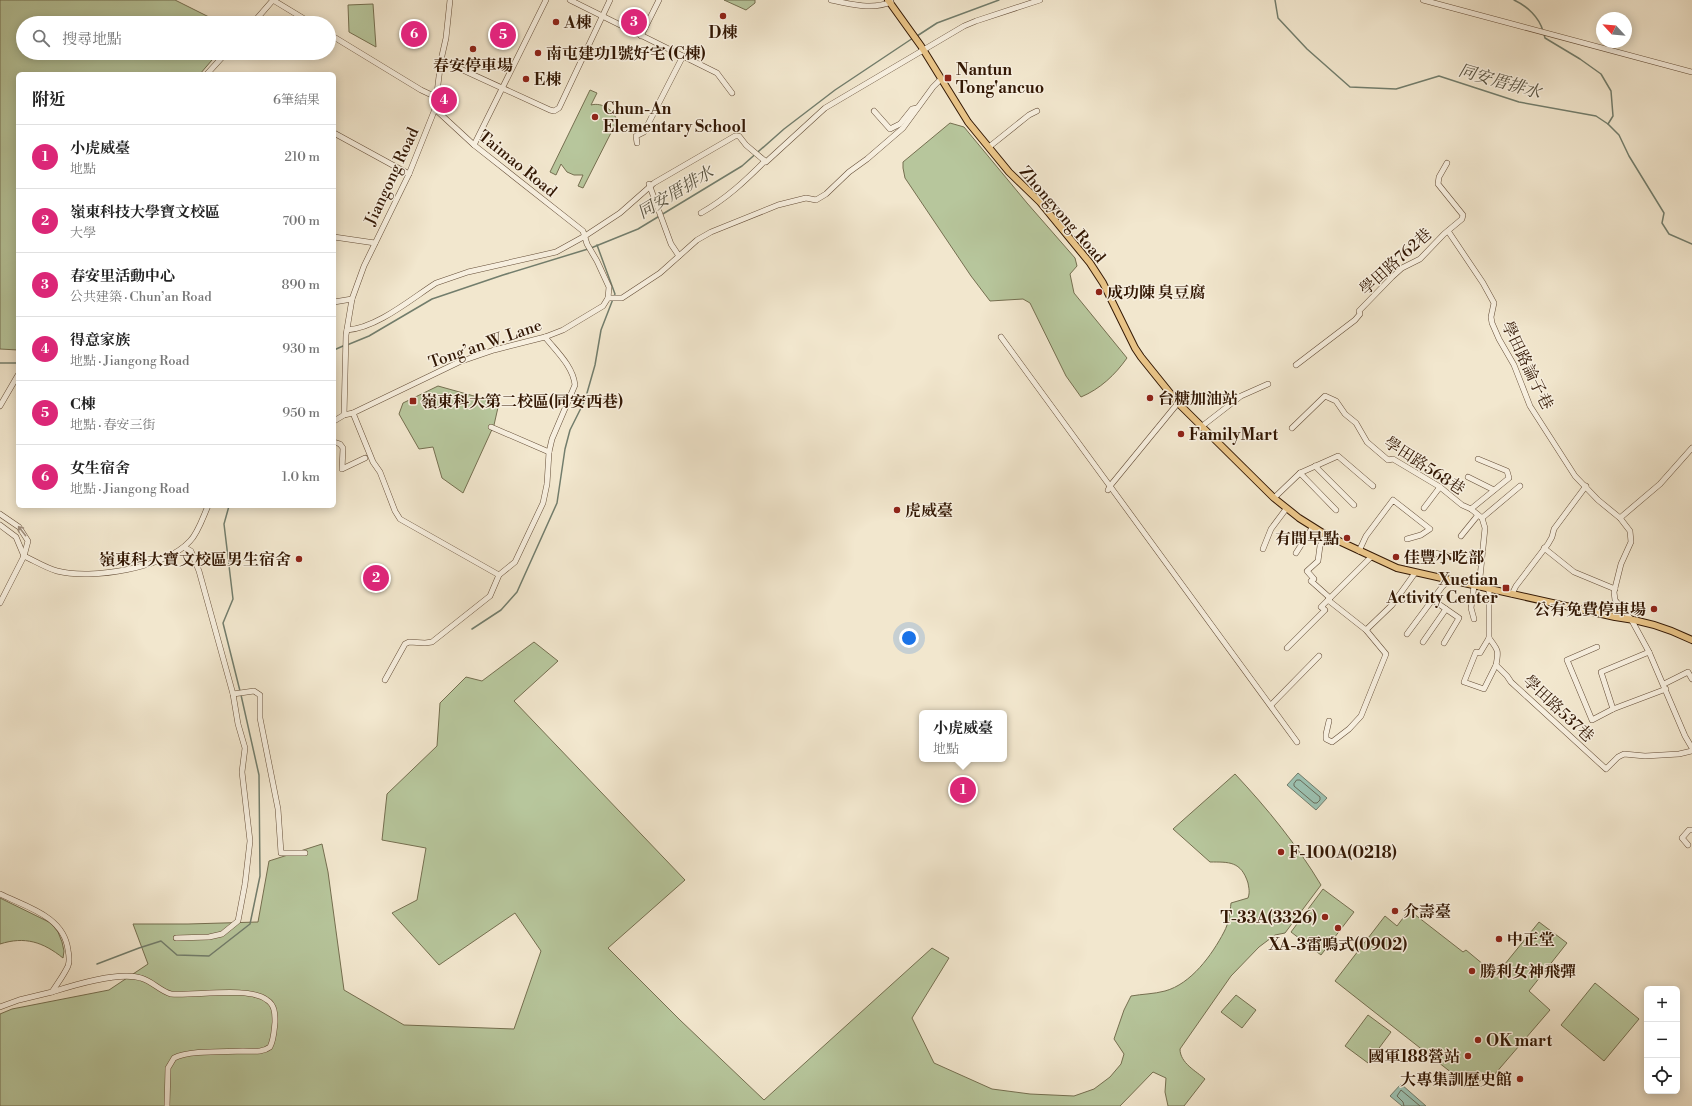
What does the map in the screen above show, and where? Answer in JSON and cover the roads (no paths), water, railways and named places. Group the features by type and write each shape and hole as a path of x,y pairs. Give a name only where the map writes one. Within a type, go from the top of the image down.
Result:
{"main road":[{"name":"Zhongyong Road","path":"890,1 922,48 968,122 1009,172 1040,202 1087,258 1103,283 1135,348 1178,403 1286,509 1312,528 1397,568 1476,587 1631,619 1658,626 1692,640"}],"street":[{"path":"259,16 273,0 299,16"},
{"name":"Jiangong Road","path":"344,415 347,332 352,299 374,243 409,174 435,109 441,60 446,38 450,0"},
{"path":"474,145 546,0"},
{"path":"570,0 717,73 732,93"},
{"path":"441,60 554,111 559,108 610,0"},
{"path":"641,36 658,0"},
{"path":"831,0 871,6 883,6 890,1"},
{"path":"347,332 371,323 446,278 550,254 585,236 620,213 649,185 735,136 739,136 746,145 766,162 825,108 922,48 976,20 1040,0"},
{"path":"1423,0 1692,72"},
{"path":"336,38 421,90 436,97"},
{"path":"636,143 636,136 644,132 684,56"},
{"path":"209,72 220,60"},
{"path":"585,236 587,244 598,261 608,287 608,298 622,298 660,273 697,240 730,224 786,202 806,198 816,200 822,197 849,172 867,159 903,128 933,87 941,79"},
{"path":"874,111 890,129 900,124 912,109 917,108"},
{"name":"Taimao Road","path":"435,109 474,145 583,231 585,236"},
{"path":"989,147 1029,115 1037,111"},
{"path":"336,134 409,174"},
{"path":"701,213 736,190 764,160"},
{"name":"學田路762巷","path":"1296,366 1355,320 1360,314 1359,312 1392,277 1402,268 1420,259 1432,245 1460,222 1463,215 1438,184 1439,177 1447,163"},
{"path":"649,185 671,244 679,256"},
{"name":"學田路論子巷","path":"1448,231 1483,283 1494,303 1490,317 1492,323 1499,339 1514,365 1530,406 1575,476 1598,500 1620,518 1630,531 1632,542 1621,564 1615,600 1631,619 1649,652 1692,749"},
{"path":"336,237 374,243"},
{"name":"Tong’an W. Lane","path":"336,420 459,362 494,350 545,337 563,330 603,306 608,298"},
{"path":"336,302 352,299"},
{"path":"385,680 405,644 409,642 432,642 490,596 499,575 515,562 543,503 547,484 549,452 552,439 576,385 567,364 545,337"},
{"path":"1001,337 1109,488 1297,742"},
{"path":"0,406 16,380"},
{"path":"1201,427 1241,396 1268,384"},
{"name":"學田路568巷","path":"1292,428 1325,396 1328,397 1336,401 1344,414 1356,423 1367,442 1388,460 1393,459 1440,487 1480,517"},
{"path":"1109,488 1178,403"},
{"path":"353,413 373,462 386,486 394,511 400,519 499,575"},
{"path":"491,427 549,452"},
{"path":"336,443 342,447 342,469 366,458"},
{"path":"1620,518 1660,484 1692,448"},
{"path":"1274,498 1300,473 1338,456 1373,486"},
{"path":"1471,509 1509,478 1507,471 1478,459"},
{"path":"1315,466 1354,505"},
{"path":"1300,473 1336,510"},
{"path":"1468,477 1494,490"},
{"path":"1461,536 1480,517 1520,486"},
{"path":"1512,594 1516,586 1552,537 1554,530 1586,486"},
{"path":"1424,508 1440,487"},
{"path":"1359,551 1366,536 1393,500 1430,529 1421,535 1407,539"},
{"path":"0,525 16,537 24,556 56,571 81,575 143,566 175,554 192,540 207,508"},
{"path":"1263,549 1271,529 1286,509"},
{"path":"0,514 19,527 25,533 28,541 24,556 0,603"},
{"path":"1474,619 1471,608 1481,563 1485,528 1480,517"},
{"path":"1296,553 1312,528"},
{"path":"1326,535 1320,546 1318,561 1307,571 1314,579 1311,582 1366,630 1386,653 1386,657 1359,718 1349,729 1332,742 1326,738 1329,721"},
{"path":"176,938 209,937 222,934 238,922 242,904 250,841 242,772 244,748 233,694 198,571 191,551 184,547"},
{"path":"1544,548 1574,572 1616,589"},
{"path":"1430,552 1481,563"},
{"path":"1287,648 1326,610 1322,607 1371,557"},
{"path":"1366,630 1392,605 1415,573"},
{"path":"1407,634 1450,580"},
{"path":"1489,589 1489,638 1480,653 1476,652 1464,682 1484,689 1496,665 1499,653 1489,638"},
{"path":"1433,600 1459,618 1444,643"},
{"path":"1423,642 1446,609"},
{"path":"1597,647 1567,660 1592,720 1665,686 1688,672 1692,680"},
{"path":"1613,709 1601,672 1649,652"},
{"path":"1271,705 1319,656"},
{"name":"學田路537巷","path":"1496,665 1507,676 1510,682 1606,769 1618,757 1624,754 1645,756 1679,754 1692,749"},
{"path":"233,694 254,691 260,695 260,718 278,809 281,853 305,852"},
{"path":"1688,845 1682,838 1689,830 1692,830"},
{"path":"0,894 51,919 62,931 67,944 69,965 52,992"},
{"path":"0,1007 19,1000 83,983 125,976 143,978 165,992 172,994 242,993 262,996 268,1000 273,1006 274,1012 274,1034 270,1047 260,1051 186,1054 174,1058 168,1068 167,1106"}],"water":[{"path":"1298,773 1327,798 1316,810 1287,785"},
{"path":"1401,1084 1426,1106 1402,1106 1390,1096"}],"waterway":[{"name":"同安厝排水","path":"917,36 937,23 999,0"},
{"name":"同安厝排水","path":"1275,0 1278,18 1307,49 1350,87 1396,89 1439,76 1519,102 1596,116 1608,124 1619,135 1629,156 1664,213 1662,223 1669,234 1692,244"},
{"path":"1514,0 1532,12 1539,21 1543,31"},
{"path":"1544,34 1545,38 1580,59 1601,74 1611,91 1613,116 1608,124"},
{"name":"同安厝排水","path":"591,248 638,229 742,166 784,129 835,90 913,38"},
{"path":"597,245 615,294 614,296"},
{"name":"同安厝排水","path":"347,345 369,336 432,299 588,249"},
{"path":"472,629 501,610 517,592 557,503 565,449 570,430 585,400 595,365 601,330 613,299"},
{"name":"同安厝排水","path":"336,349 343,346"},
{"name":"同安厝排水","path":"0,363 16,363"},
{"path":"228,508 224,524 233,599 223,623 240,691"},
{"path":"97,964 161,941 177,955 209,956 250,924 260,876 259,775 241,695"}],"place":[{"name":"D棟","path":"723,16"},
{"name":"A棟","path":"556,22"},
{"name":"春安里活動中心","path":"634,22"},
{"name":"女生宿舍","path":"414,34"},
{"name":"C棟","path":"503,35"},
{"name":"春安停車場","path":"473,49"},
{"name":"南屯建功1號好宅 (C棟)","path":"538,53"},
{"name":"Nantun Tong'ancuo","path":"948,78"},
{"name":"E棟","path":"526,79"},
{"name":"得意家族","path":"444,100"},
{"name":"Chun-An Elementary School","path":"595,117"},
{"name":"成功陳 臭豆腐","path":"1099,292"},
{"name":"台糖加油站","path":"1150,398"},
{"name":"嶺東科大第二校區(同安西巷)","path":"413,401"},
{"name":"FamilyMart","path":"1181,434"},
{"name":"虎威臺","path":"897,510"},
{"name":"有間早點","path":"1347,538"},
{"name":"佳豐小吃部","path":"1396,557"},
{"name":"嶺東科大寶文校區男生宿舍","path":"299,559"},
{"name":"嶺東科技大學寶文校區","path":"376,578"},
{"name":"Xuetian Activity Center","path":"1506,588"},
{"name":"公有免費停車場","path":"1654,609"},
{"name":"小虎威臺","path":"963,790"},
{"name":"F-100A(0218)","path":"1281,852"},
{"name":"介壽臺","path":"1395,911"},
{"name":"T-33A(3326)","path":"1325,917"},
{"name":"XA-3雷鳴式(0902)","path":"1338,928"},
{"name":"中正堂","path":"1499,939"},
{"name":"勝利女神飛彈","path":"1472,971"},
{"name":"OK mart","path":"1478,1040"},
{"name":"國軍188營站","path":"1468,1056"},
{"name":"大專集訓歷史館","path":"1520,1079"}]}
